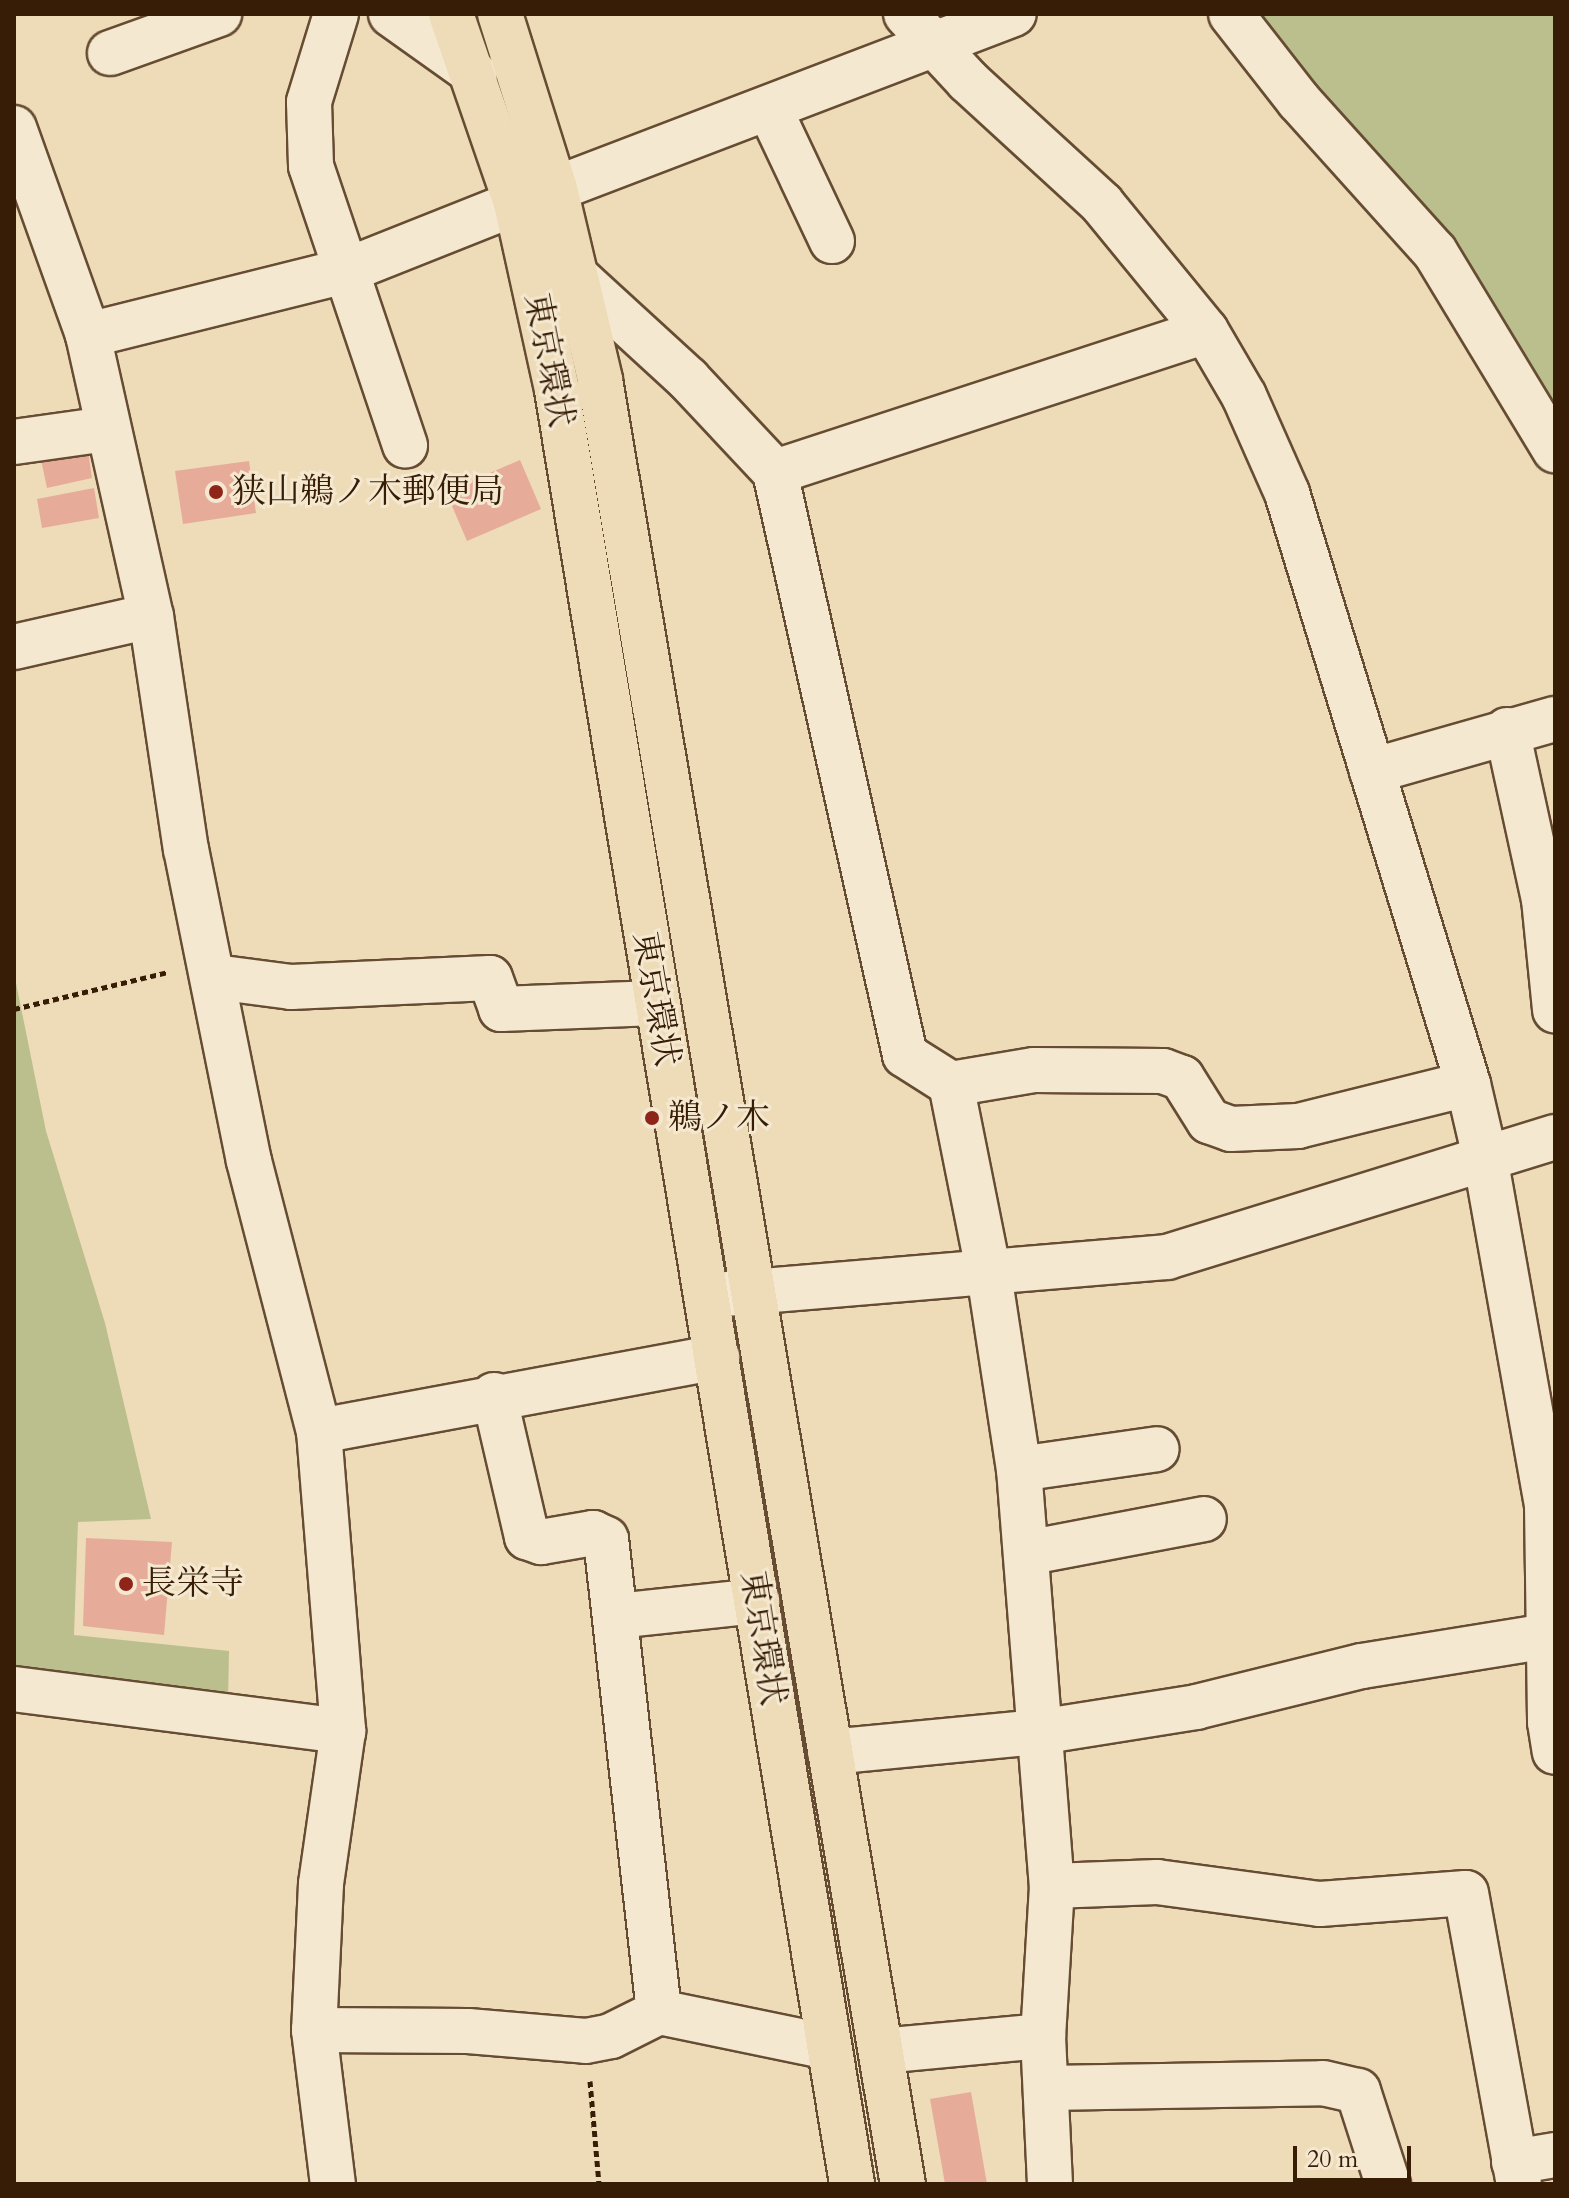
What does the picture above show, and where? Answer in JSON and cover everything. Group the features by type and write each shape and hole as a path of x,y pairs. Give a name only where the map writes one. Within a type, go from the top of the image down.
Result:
{"highway":[{"name":"東京環状","path":"451,14 475,74 580,280 755,1290 903,2184"},
{"name":"東京環状","path":"500,14 536,196 557,390 852,2184"}],"street":[{"path":"110,53 219,14"},
{"path":"336,14 309,102 311,166 405,446"},
{"path":"391,14 475,74"},
{"path":"906,14 935,47 1102,204 1206,331 1244,396 1287,493 1468,1084 1485,1157 1547,1505 1548,1636 1555,1752"},
{"path":"88,335 345,271 935,47 1014,14"},
{"path":"1231,14 1299,101 1435,252 1555,450"},
{"path":"770,110 832,241"},
{"path":"14,128 88,335 106,429 151,616 186,849 213,969 249,1161 319,1431 343,1731 321,1884 314,2030 333,2184"},
{"path":"580,280 688,379 775,472 905,1055 951,1084 1034,1070 1163,1071 1182,1078 1209,1121 1231,1129 1298,1126 1468,1084"},
{"path":"775,472 1206,331"},
{"path":"14,442 106,429"},
{"path":"14,647 151,616"},
{"path":"1372,771 1507,730 1555,719"},
{"path":"1507,730 1544,899 1555,1010"},
{"path":"213,969 291,987 490,978 501,1009 656,1003"},
{"path":"951,1084 989,1274 1019,1469 1052,1886 1043,2036 1050,2184"},
{"path":"708,1295 1167,1257 1555,1137"},
{"path":"319,1431 494,1395 717,1357"},
{"path":"494,1395 527,1537 541,1542 593,1533 606,1539 659,2012"},
{"path":"1019,1469 1157,1449"},
{"path":"1026,1553 1204,1519"},
{"path":"616,1616 757,1601"},
{"path":"830,1752 1039,1732 1196,1707 1407,1657 1548,1636"},
{"path":"14,1689 343,1731"},
{"path":"1052,1886 1157,1882 1320,1904 1466,1893 1529,2167"},
{"path":"314,2030 468,2031 586,2041 611,2036 659,2012 828,2047"},
{"path":"881,2051 1043,2036"},
{"path":"1047,2088 1323,2083 1358,2091 1388,2184"}],"path":[{"path":"14,1009 213,969"},
{"path":"586,2041 599,2184"}],"green space":[{"path":"1243,14 1555,14 1555,435"},
{"path":"14,973 46,1131 105,1323 151,1519 78,1522 74,1635 229,1651 228,1701 14,1675"}],"building":[{"path":"87,444 92,478 47,488 40,455"},
{"path":"520,460 541,509 467,541 446,492"},
{"name":"狭山鵜ノ木郵便局","path":"249,461 256,513 183,524 175,471"},
{"path":"94,488 99,518 42,528 37,499"},
{"name":"長栄寺","path":"86,1538 172,1542 164,1635 83,1626"},
{"path":"971,2092 987,2184 945,2184 930,2099"}],"place":[{"name":"狭山鵜ノ木郵便局","path":"216,492"},
{"name":"鵜ノ木","path":"652,1118"},
{"name":"長栄寺","path":"126,1584"}]}
